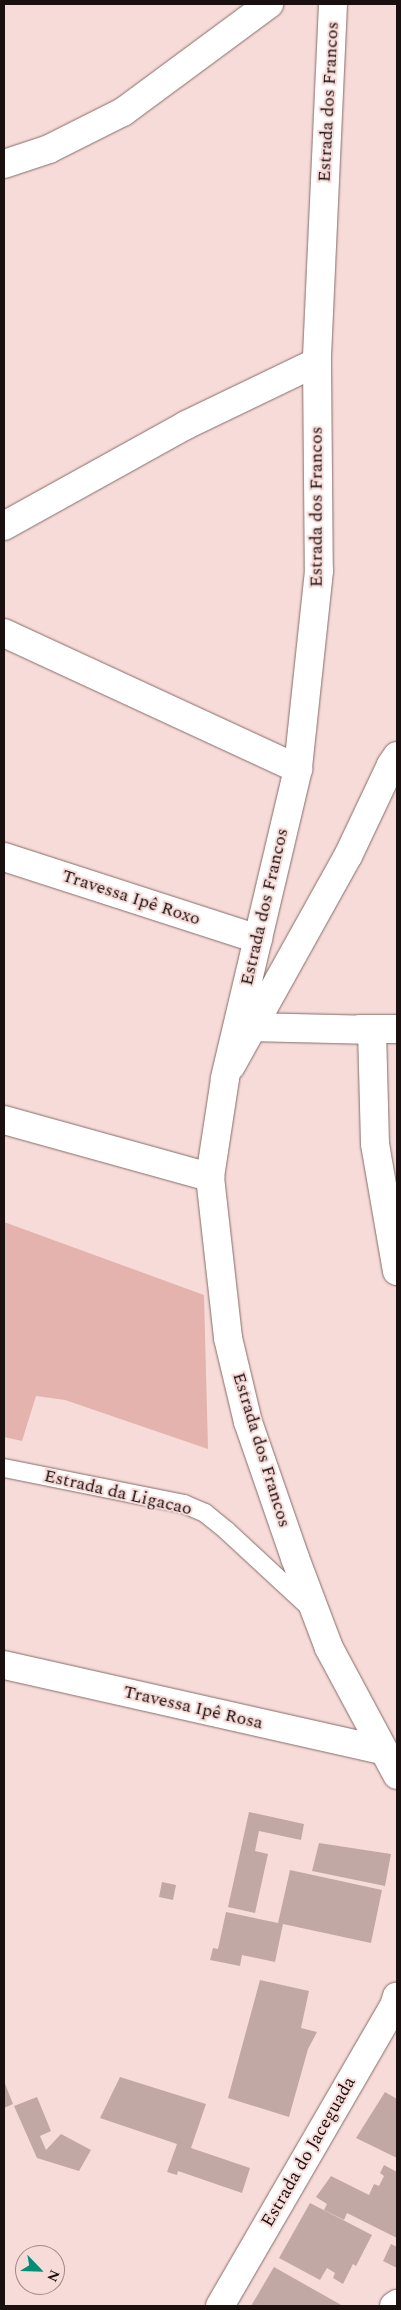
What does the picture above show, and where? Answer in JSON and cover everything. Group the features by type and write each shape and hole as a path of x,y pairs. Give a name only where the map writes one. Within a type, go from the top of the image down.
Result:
{"street":[{"path":"4,164 49,150 123,112 269,4"},
{"name":"Estrada dos Francos","path":"333,4 317,362 319,571 298,769 224,1079 210,1177 228,1338 248,1422 329,1648 397,1775"},
{"path":"4,526 186,425 317,362"},
{"path":"4,633 298,769"},
{"path":"224,1079 348,856 397,756"},
{"name":"Travessa Ipê Roxo","path":"4,857 258,940"},
{"path":"253,1027 397,1029"},
{"path":"360,1029 372,1030 375,1144 397,1271"},
{"path":"4,1120 210,1177"},
{"name":"Travessa Ipê Rosa","path":"4,1665 382,1750"},
{"name":"Estrada do Jaceguada","path":"220,2306 396,2003"}],"lane":[{"name":"Estrada da Ligacao","path":"4,1468 184,1504 205,1513 315,1612"}],"shaded area":[{"path":"4,1222 204,1295 208,1449 65,1400 36,1396 22,1441 4,1437"}],"building":[{"path":"249,1812 304,1824 301,1840 259,1831 255,1851 268,1854 255,1913 228,1907"},
{"path":"319,1843 391,1854 385,1886 312,1871"},
{"path":"290,1870 382,1890 371,1943 283,1924 275,1962 242,1955 240,1966 210,1960 213,1948 218,1949 226,1912 278,1923"},
{"path":"162,1882 176,1885 173,1900 159,1897"},
{"path":"260,1980 309,1991 301,2028 317,2032 308,2049 289,2117 228,2098"},
{"path":"120,2077 206,2104 191,2148 250,2168 242,2193 178,2171 177,2175 167,2172 177,2144 100,2118"},
{"path":"4,2081 13,2104 4,2108"},
{"path":"385,2092 397,2099 397,2158 356,2138"},
{"path":"37,2097 51,2131 40,2136 46,2150 61,2134 91,2150 79,2171 37,2158 14,2106"},
{"path":"384,2165 397,2172 397,2238 347,2213 344,2220 324,2210 327,2204 316,2197 331,2176 369,2195 374,2184 379,2186 384,2176 380,2173"},
{"path":"310,2203 372,2235 356,2266 353,2264 343,2284 333,2278 335,2273 327,2268 320,2280 279,2258"},
{"path":"391,2244 397,2247 397,2268 383,2261"},
{"path":"274,2267 343,2306 251,2306"}]}
